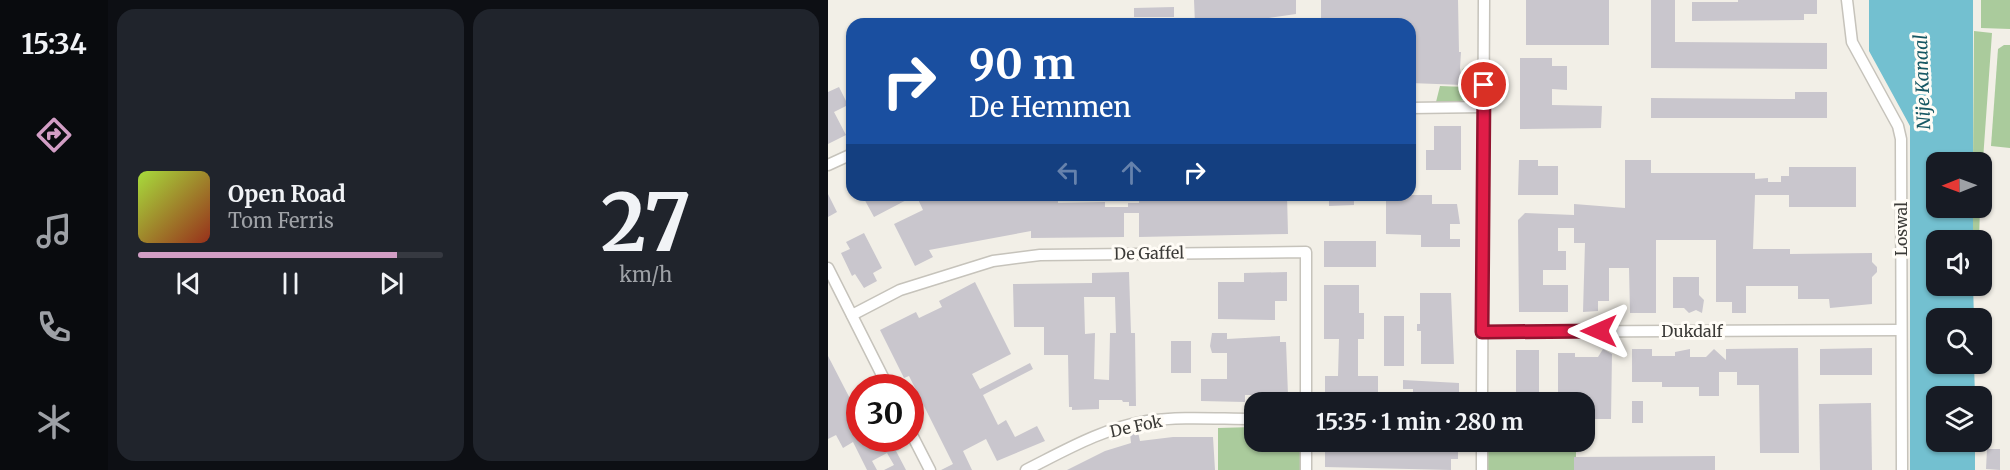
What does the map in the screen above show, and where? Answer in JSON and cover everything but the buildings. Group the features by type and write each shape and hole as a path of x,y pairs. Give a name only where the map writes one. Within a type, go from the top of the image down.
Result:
{"street":[{"path":"1482,392 1484,0"},
{"name":"Loswal","path":"1847,0 1848,31 1852,42 1898,126 1901,140 1902,470"},
{"path":"1416,108 1484,106"},
{"path":"828,165 846,157"},
{"name":"De Gaffel","path":"852,315 900,290 993,261 1040,255 1306,252 1306,392"},
{"path":"828,268 882,374"},
{"name":"Dukdalf","path":"1482,332 1901,330"},
{"name":"De Fok","path":"1026,470 1108,431 1146,421 1181,418 1244,419"},
{"path":"921,452 930,470"},
{"path":"1306,452 1306,470"},
{"path":"1482,452 1482,470"}],"green space":[{"path":"1981,0 2010,0 2010,29 1981,28"},
{"path":"1974,31 1992,33 1984,152 1973,152"},
{"path":"2004,45 2010,45 2010,148 1991,146 1998,49"},
{"path":"1477,67 1475,88 1469,98 1436,102 1440,86 1465,87 1462,70"},
{"path":"1973,218 1980,218 1979,230 1973,230"},
{"path":"1244,427 1244,452 1300,452 1300,470 1218,470 1218,428"},
{"path":"1486,452 1576,452 1576,470 1486,470"}],"water":[{"name":"Nije Kanaal","path":"1869,0 1973,0 1973,152 1926,152 1926,218 1973,218 1973,230 1926,230 1926,296 1973,296 1974,308 1926,308 1926,374 1974,374 1975,386 1926,386 1926,452 1975,452 1975,470 1910,470 1910,126 1869,51"}],"route":[{"path":"1484,85 1482,332 1599,331"}]}
